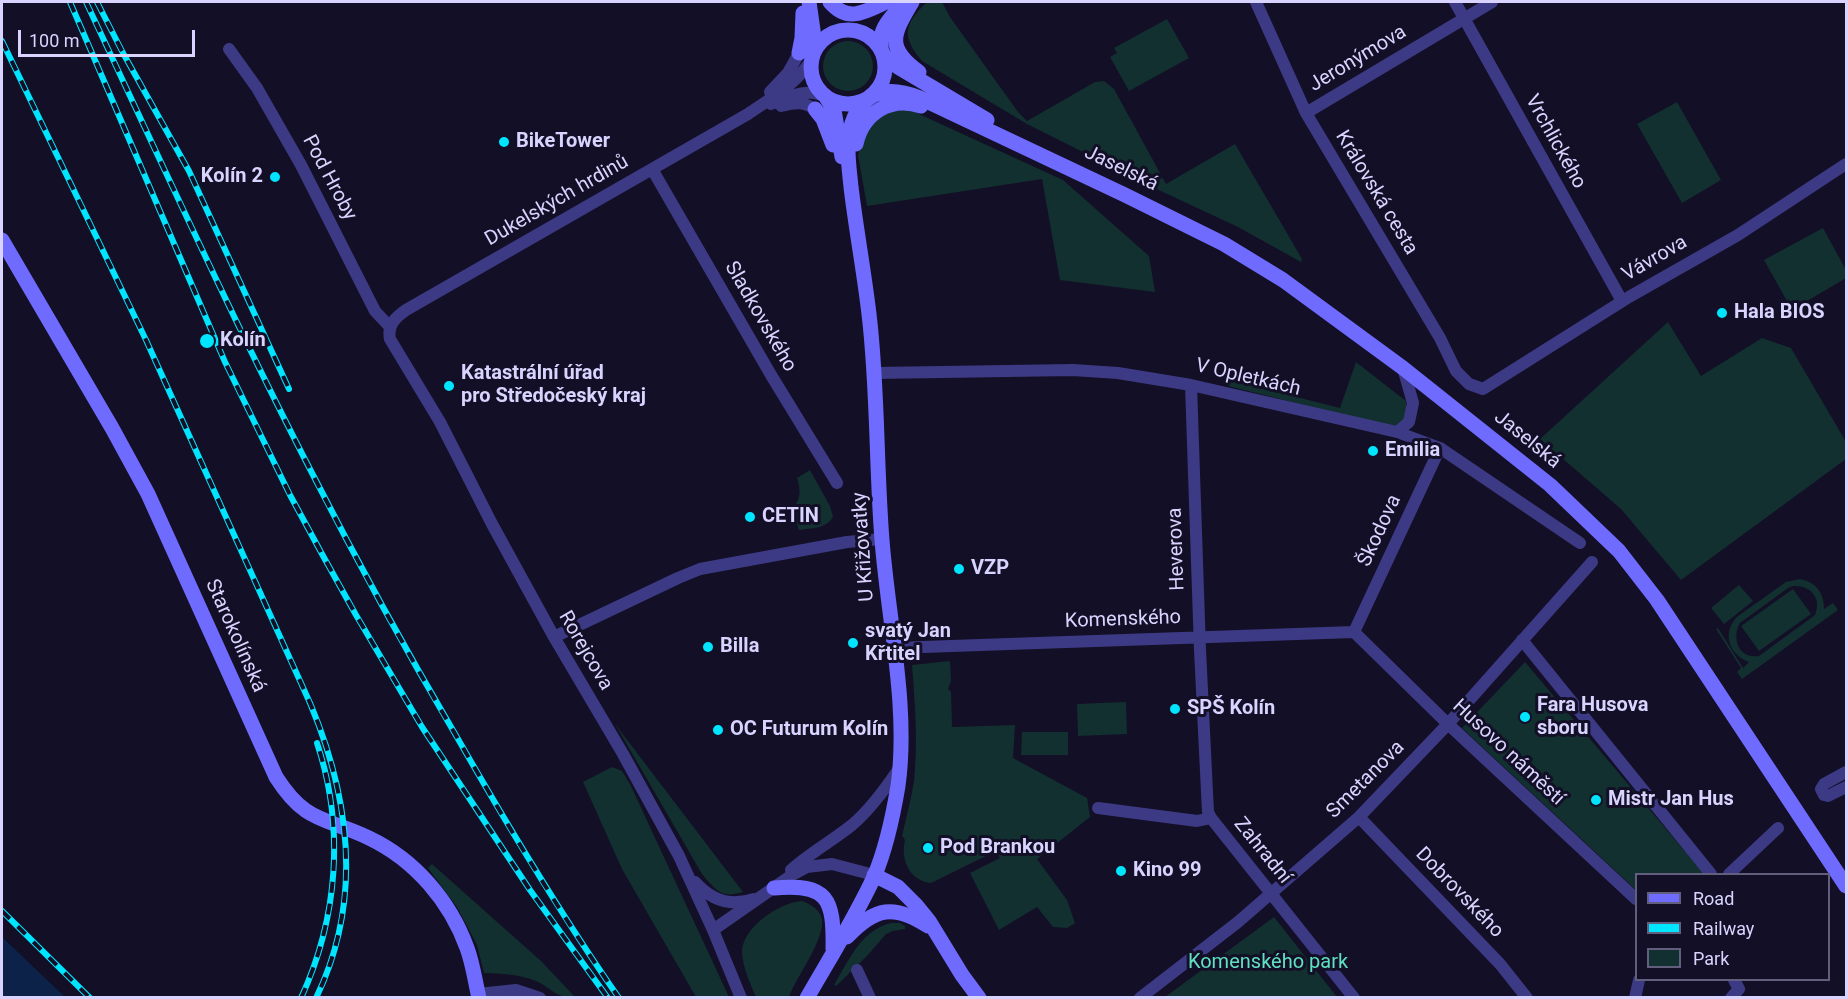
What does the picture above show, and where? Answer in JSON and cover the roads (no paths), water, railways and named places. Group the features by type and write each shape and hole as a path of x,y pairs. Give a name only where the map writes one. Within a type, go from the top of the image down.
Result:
{"street":[{"path":"803,2 805,57 812,78 818,90 826,97 848,104 868,98 878,89 884,76 885,64 880,38 882,31 905,2"},
{"path":"805,57 814,37 809,2"},
{"path":"820,2 832,20 847,30 866,35 877,44 882,52"},
{"path":"830,2 836,8 849,14 862,13 886,2"},
{"path":"805,57 826,37 862,25 896,2"},
{"path":"912,2 895,33 896,45 903,57 986,124"},
{"name":"Královská cesta","path":"1256,2 1306,113 1434,328 1456,371 1469,384 1483,388"},
{"name":"Vrchlického","path":"1455,2 1622,301"},
{"name":"Jeronýmova","path":"1306,113 1492,2"},
{"name":"Pod Hroby","path":"229,49 257,88 301,165 375,311 390,327"},
{"name":"Jaselská","path":"882,52 886,59 986,124 1224,244 1273,274 1311,299 1402,368 1550,485 1619,551 1657,600 1846,886"},
{"name":"Dukelských hrdinů","path":"390,327 395,319 406,310 748,114 804,71 805,57"},
{"name":"Dukelských hrdinů","path":"748,114 804,92 815,92 826,97"},
{"name":"Jaselská","path":"868,98 886,92 912,95 986,124"},
{"name":"U Křižovatky","path":"826,97 834,110 854,213"},
{"name":"U Křižovatky","path":"831,956 874,875 891,819 900,767 900,720 882,539 875,372 848,157 854,118 868,98"},
{"name":"Dukelských hrdinů","path":"748,114 793,103 806,104 815,109"},
{"path":"854,213 855,153 858,137 869,117 881,108 895,104 916,105 986,124"},
{"path":"815,109 823,119 830,135 854,213"},
{"name":"Vávrova","path":"1483,388 1622,301 1737,235 1846,164"},
{"name":"Sladkovského","path":"652,169 771,375 837,483"},
{"name":"Starokolínská","path":"2,240 148,494 272,768 288,796 301,809 319,819 369,838 396,853 420,874 456,921 468,950 478,996 502,990 516,990 540,998"},
{"name":"Rorejcova","path":"390,327 390,339 445,432 554,637 623,754 689,876 741,998"},
{"path":"1397,432 1409,422 1413,403 1402,368"},
{"name":"V Opletkách","path":"875,372 1073,370 1118,373 1191,385 1397,432 1440,448 1580,543"},
{"name":"Heverova","path":"1191,385 1199,637 1207,805 1210,818"},
{"name":"Škodova","path":"1354,632 1440,448"},
{"path":"554,637 700,569 847,542 882,539"},
{"name":"Smetanova","path":"1140,998 1238,922 1359,817 1448,724 1592,562"},
{"name":"Komenského","path":"894,648 1354,632"},
{"name":"Husovo náměstí","path":"1354,632 1448,724 1635,898"},
{"path":"1522,640 1710,873"},
{"path":"769,892 800,862 854,823 873,804 900,767"},
{"path":"1846,772 1824,784 1821,789 1824,795 1828,796 1846,787"},
{"name":"Zahradní","path":"1098,808 1197,821 1210,818 1354,998"},
{"name":"Dobrovského","path":"1359,817 1500,964 1527,998"},
{"path":"1730,873 1778,828"},
{"path":"713,930 800,870 814,865 844,866 894,884 907,895 923,912 978,998"},
{"path":"689,876 706,892 722,902 744,902 769,892 798,886 813,890 825,900 832,919 831,956"},
{"path":"807,998 831,956 861,924 873,916 887,911 897,911 910,915 934,930"},
{"path":"856,970 870,998"},
{"path":"1635,998 1640,981"},
{"path":"1731,998 1739,989 1735,981"}],"water":[{"path":"2,937 65,997 2,997"}],"railway":[{"path":"70,2 225,362 290,495 356,615 422,727 530,890 608,998"},
{"path":"86,2 253,356 364,571 417,668 513,833 575,933 619,998"},
{"path":"97,2 189,171 289,389"},
{"path":"2,41 146,340 310,703 324,739 342,813 346,850 345,887 341,924 331,961 316,998"},
{"path":"301,998 323,936 330,904 333,872 332,807 317,743"},
{"path":"2,911 90,998"}],"place":[{"name":"BikeTower","path":"504,142"},
{"name":"Kolín 2","path":"275,177"},
{"name":"Hala BIOS","path":"1722,313"},
{"name":"Kolín","path":"207,341"},
{"name":"Katastrální úřad pro Středočeský kraj","path":"449,386"},
{"name":"Emilia","path":"1373,451"},
{"name":"CETIN","path":"750,517"},
{"name":"VZP","path":"959,569"},
{"name":"svatý Jan Křtitel","path":"853,643"},
{"name":"Billa","path":"708,647"},
{"name":"SPŠ Kolín","path":"1175,709"},
{"name":"Fara Husova sboru","path":"1525,717"},
{"name":"OC Futurum Kolín","path":"718,730"},
{"name":"Mistr Jan Hus","path":"1596,800"},
{"name":"Pod Brankou","path":"928,848"},
{"name":"Kino 99","path":"1121,871"}],"park label":[{"name":"Komenského park","path":"1268,963"}]}
